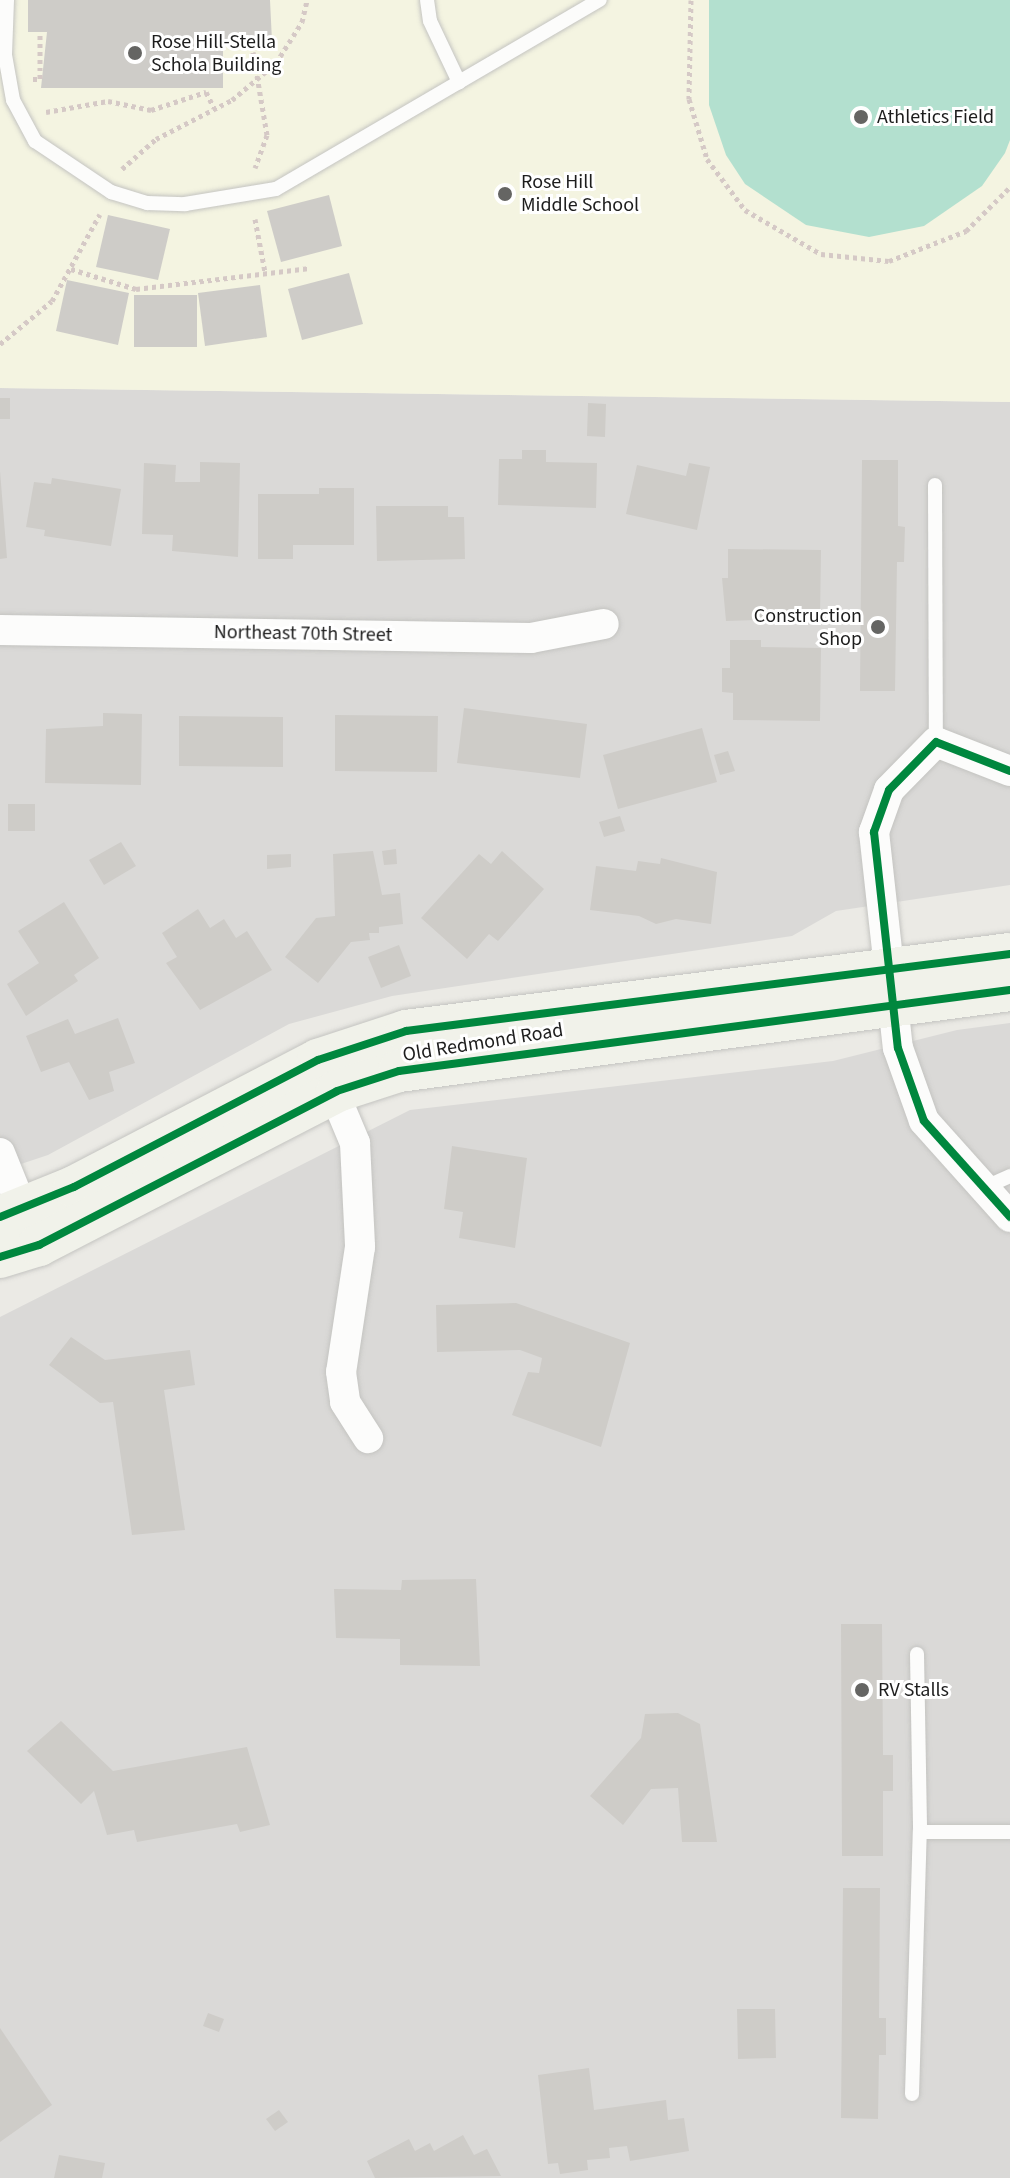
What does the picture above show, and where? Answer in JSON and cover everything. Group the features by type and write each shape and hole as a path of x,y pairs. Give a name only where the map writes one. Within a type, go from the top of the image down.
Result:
{"main road":[{"name":"Old Redmond Road","path":"15,1232 327,1076 399,1071 892,986 1010,954"},
{"name":"Old Redmond Road","path":"892,986 1010,990"}],"street":[{"name":"Northeast 70th Street","path":"0,630 531,638 604,624"},
{"path":"1010,771 936,742 889,790 874,832 898,1048 924,1121 981,1189 1010,1217"},
{"path":"327,1076 355,1143 360,1247 341,1372 345,1402 368,1438"},
{"path":"0,1153 15,1232"}],"lane":[{"path":"7,0 5,55 13,100 35,141 111,192 147,203 229,199 276,189 600,0"},
{"path":"427,0 430,21 459,82"},
{"path":"935,485 936,742"},
{"path":"981,1189 1010,1176"},
{"path":"912,2094 920,1832 917,1654"},
{"path":"920,1832 1010,1832"}],"path":[{"path":"118,172 156,139 214,108 276,63 302,22 307,0"},
{"path":"691,0 689,99 707,159 745,210 821,254 889,261 966,231 1010,187"},
{"path":"40,32 40,75"},
{"path":"253,52 267,135 253,172"},
{"path":"41,113 108,101 151,110 206,92 214,108"},
{"path":"0,344 52,301 105,207"},
{"path":"255,219 265,272"},
{"path":"71,269 136,289 310,268"}],"shaded area":[{"name":"Rose Hill Middle School","path":"0,0 1010,0 1010,402 0,388"},
{"path":"0,388 1010,402 1010,885 836,911 792,936 392,996 289,1024 48,1155 0,1171"},
{"path":"1010,1023 1010,2178 0,2178 0,1317 410,1110 833,1061 957,1030"}],"green space":[{"name":"Athletics Field","path":"709,0 1010,0 1010,140 1005,153 982,186 924,226 869,237 806,225 745,184 726,155 709,105"}],"building":[{"name":"Rose Hill-Stella Schola Building","path":"28,0 270,0 272,41 223,41 223,88 41,88 47,32 28,32"},
{"path":"329,195 342,246 281,262 267,211"},
{"path":"108,215 170,229 158,280 96,267"},
{"path":"349,273 363,324 302,340 288,289"},
{"path":"67,280 129,293 118,345 56,331"},
{"path":"260,285 267,337 205,346 198,293"},
{"path":"134,295 197,295 197,347 134,347"},
{"path":"0,398 10,398 10,419 0,419"},
{"path":"588,403 606,404 605,437 587,436"},
{"path":"522,450 546,450 546,462 597,463 596,508 498,505 499,459 522,459"},
{"name":"Construction Shop","path":"862,460 898,460 898,526 905,527 904,562 897,562 895,691 860,691"},
{"path":"200,462 240,463 238,557 172,551 173,535 142,534 144,463 176,465 175,482 200,482"},
{"path":"689,463 710,467 697,530 626,514 637,465 686,476"},
{"path":"0,471 7,558 0,559"},
{"path":"52,478 121,489 111,546 44,536 45,530 26,527 34,482 51,484"},
{"path":"319,488 354,488 354,545 293,545 293,559 258,559 258,494 319,494"},
{"path":"376,506 448,506 448,517 464,517 465,559 377,561"},
{"path":"728,549 821,550 820,618 726,621 722,578 728,578"},
{"path":"730,640 761,640 761,647 821,648 820,721 733,720 733,693 722,692 722,668 730,668"},
{"path":"464,708 587,724 580,778 457,763"},
{"path":"103,713 142,714 141,785 45,783 46,729 103,726"},
{"path":"335,715 438,716 437,772 335,771"},
{"path":"179,716 283,717 283,767 179,766"},
{"path":"702,728 717,782 618,809 603,755"},
{"path":"728,751 735,771 720,775 714,755"},
{"path":"8,804 35,804 35,831 8,831"},
{"path":"620,816 625,831 604,837 599,822"},
{"path":"121,842 136,866 104,885 89,860"},
{"path":"396,849 397,864 384,865 382,851"},
{"path":"373,851 382,895 400,893 403,924 379,927 379,933 369,933 370,940 351,942 318,983 285,957 316,918 335,916 333,854"},
{"path":"502,851 544,889 498,941 489,934 467,959 421,918 479,854 491,864"},
{"path":"291,854 291,867 267,869 267,855"},
{"path":"661,858 717,872 711,924 676,919 656,924 639,916 590,910 596,866 636,871 638,861 660,864"},
{"path":"64,902 99,958 74,975 78,981 26,1016 7,984 39,963 18,931"},
{"path":"198,909 210,928 224,919 236,938 247,931 272,970 200,1010 166,963 177,957 162,933"},
{"path":"399,945 411,976 381,988 368,957"},
{"path":"118,1018 135,1063 109,1072 114,1091 89,1100 69,1062 41,1072 26,1036 68,1019 75,1034"},
{"path":"452,1146 527,1158 515,1248 459,1238 463,1212 444,1209"},
{"path":"516,1303 630,1343 601,1447 512,1415 528,1372 539,1373 542,1358 520,1350 437,1352 436,1305"},
{"path":"71,1337 105,1360 190,1350 195,1385 164,1390 185,1530 132,1535 113,1402 100,1403 49,1365"},
{"path":"476,1579 480,1666 400,1665 400,1639 336,1638 334,1589 401,1590 402,1580"},
{"name":"RV Stalls","path":"841,1624 882,1624 883,1755 893,1755 893,1791 883,1791 883,1856 842,1856"},
{"path":"678,1713 700,1724 717,1842 682,1842 678,1788 651,1789 623,1825 590,1796 641,1738 645,1714"},
{"path":"61,1721 113,1771 247,1747 270,1825 240,1832 237,1824 137,1842 134,1830 107,1835 94,1791 81,1804 27,1751"},
{"path":"843,1888 880,1888 879,2018 886,2018 886,2055 879,2055 878,2119 841,2118"},
{"path":"737,2009 775,2009 776,2058 738,2059"},
{"path":"208,2013 224,2019 219,2032 203,2026"},
{"path":"0,2028 52,2105 0,2142"},
{"path":"589,2068 594,2110 666,2100 668,2120 684,2118 689,2151 630,2161 627,2146 609,2148 610,2158 587,2160 588,2170 560,2174 558,2163 548,2164 538,2075"},
{"path":"279,2110 288,2122 275,2131 266,2119"},
{"path":"463,2135 474,2155 487,2149 501,2176 375,2178 367,2161 409,2139 415,2151 430,2143 434,2151"},
{"path":"59,2155 105,2163 102,2178 54,2178"}],"cycle path":[{"path":"1010,771 936,742 889,790 874,832 898,1048 924,1121 1010,1217"},
{"path":"0,1217 74,1187 318,1060 406,1031 1010,954"},
{"path":"0,1257 39,1245 337,1091 399,1071 1010,990"}],"place":[{"name":"Rose Hill-Stella Schola Building","path":"135,53"},
{"name":"Athletics Field","path":"861,117"},
{"name":"Rose Hill Middle School","path":"505,194"},
{"name":"Construction Shop","path":"878,627"},
{"name":"RV Stalls","path":"862,1690"}]}
